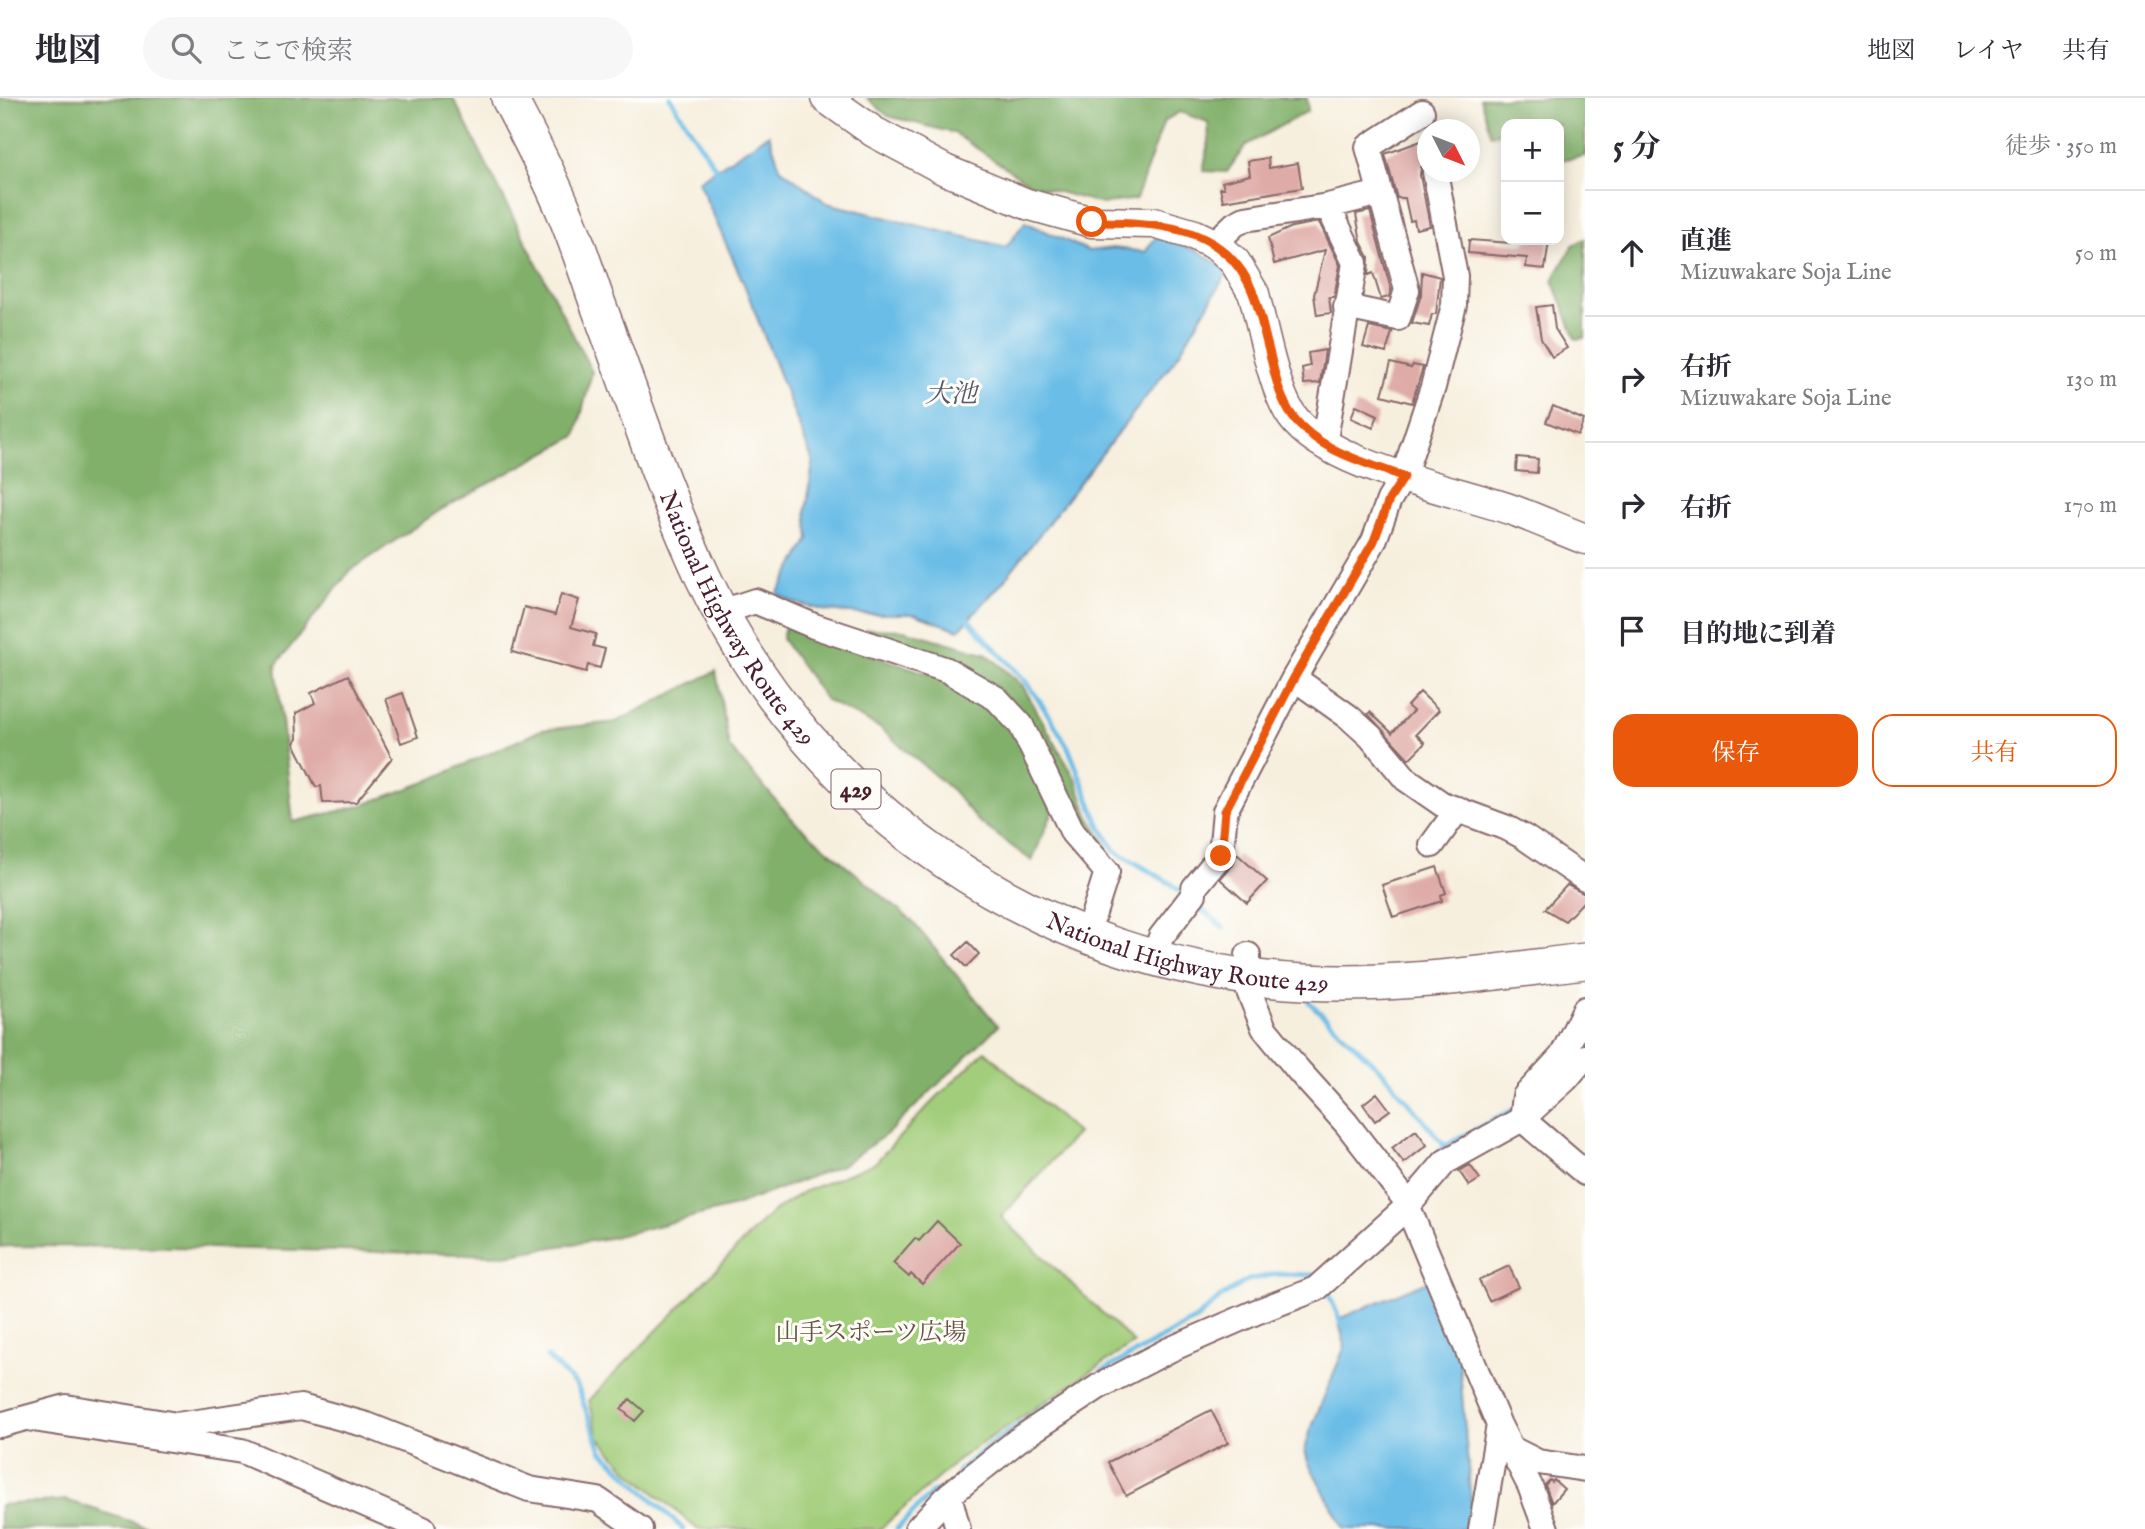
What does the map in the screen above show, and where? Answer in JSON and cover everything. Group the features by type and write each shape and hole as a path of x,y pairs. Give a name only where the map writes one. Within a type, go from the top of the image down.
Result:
{"highway":[{"name":"National Highway Route 429","path":"509,98 565,212 664,485 705,582 730,609"},
{"name":"National Highway Route 429","path":"531,98 551,136 578,200 749,659 788,715 836,770 924,846 992,891 1057,925 1090,925 1158,947 1215,972 1248,966 1398,961 1585,943"},
{"name":"National Highway Route 429","path":"1248,966 1303,982 1395,982 1585,961"}],"main road":[{"path":"827,98 874,132 945,170 1027,204 1092,222 1154,223 1195,234 1214,244 1235,262 1254,294 1280,392 1292,416 1324,445 1404,477 1515,511 1585,539"}],"street":[{"path":"1346,307 1398,318 1407,290 1368,147 1423,115"},
{"path":"1158,947 1190,899 1194,888 1221,856 1225,811 1294,678 1374,541 1389,500 1404,477 1433,387 1454,305 1455,276 1437,182"},
{"path":"1214,244 1245,219 1380,193"},
{"path":"1324,445 1355,263 1328,205"},
{"path":"730,609 755,601 814,626 947,670 997,699 1021,725 1073,833 1107,872 1090,925"},
{"path":"1294,678 1349,717 1371,737 1406,779 1443,804 1524,837 1585,879"},
{"path":"1432,845 1458,809"},
{"path":"1248,966 1252,1001 1264,1028 1346,1123 1402,1198 1499,1425 1530,1486 1546,1529"},
{"path":"1523,1108 1562,1056 1585,1009"},
{"path":"917,1529 949,1495 1018,1440 1098,1387 1169,1350 1316,1289 1402,1198 1445,1161 1566,1079 1585,1056"},
{"path":"1523,1108 1585,1173"},
{"path":"0,1424 66,1406 177,1425 301,1407 368,1425 529,1489 598,1500 640,1529"},
{"path":"26,1418 242,1451 423,1529"},
{"path":"1480,1529 1499,1425"},
{"path":"1510,1448 1538,1462 1585,1469"},
{"path":"949,1495 958,1529"}],"green space":[{"path":"0,98 453,98 592,372 576,436 442,509 350,571 276,665 293,822 360,806 426,782 541,730 616,722 716,671 729,747 795,822 912,921 998,1026 888,1133 842,1165 735,1206 609,1238 505,1255 169,1247 0,1247"},
{"path":"867,98 1307,98 1308,111 1246,145 1227,172 1203,171 1209,141 1208,122 1180,112 1164,121 1136,199 1102,204 1030,184 954,133 888,116"},
{"path":"1480,98 1585,98 1585,156 1564,159 1564,119 1501,119 1501,132 1491,135"},
{"path":"1585,239 1585,338 1576,339 1553,280 1573,245"},
{"path":"785,627 957,683 990,703 1015,731 1053,811 1032,861 978,821 953,791 880,728 826,700 782,639"},
{"path":"865,629 904,630 987,654 1022,685 1076,780 1088,815 1107,848 1105,855 1087,836 1000,691 963,664 923,648 880,637"},
{"name":"山手スポーツ広場","path":"985,1051 1077,1133 1001,1217 1134,1343 964,1455 880,1529 697,1529 628,1470 599,1438 589,1400 771,1213 803,1192 875,1163"},
{"path":"66,1500 154,1529 0,1529 0,1505"}],"water":[{"name":"大池","path":"769,134 780,168 827,203 1006,247 1025,222 1089,251 1113,248 1145,252 1156,237 1198,251 1228,271 1177,357 1001,584 959,630 914,614 827,611 795,603 777,594 809,539 806,511 813,462 744,284 698,181"},
{"path":"1432,1279 1459,1357 1472,1515 1470,1529 1344,1529 1308,1462 1305,1450 1345,1346 1338,1319"}],"building":[{"path":"1417,142 1417,182 1421,182 1430,226 1416,229 1414,220 1410,221 1405,198 1397,198 1385,154"},
{"path":"1268,158 1269,168 1298,163 1302,188 1223,201 1220,188 1224,188 1222,182 1250,175 1248,161"},
{"path":"1370,211 1391,290 1389,297 1381,299 1373,273 1368,275 1369,257 1361,242 1356,214"},
{"path":"1319,222 1340,265 1334,297 1329,297 1331,313 1317,315 1314,295 1325,250 1274,264 1268,238 1292,227"},
{"path":"1469,240 1501,242 1501,245 1548,245 1545,269 1526,267 1527,258 1468,253"},
{"path":"1422,272 1440,277 1436,314 1432,314 1429,326 1412,323 1421,295"},
{"path":"1552,305 1555,329 1567,348 1552,357 1541,339 1536,307"},
{"path":"1369,327 1392,332 1386,353 1363,347"},
{"path":"1325,350 1320,383 1304,384 1302,368 1310,366 1308,353"},
{"path":"1391,363 1411,368 1413,365 1423,367 1412,403 1382,395"},
{"path":"1356,405 1378,415 1373,428 1351,418"},
{"path":"1553,406 1584,420 1578,435 1546,422"},
{"path":"1517,457 1538,459 1537,473 1516,471"},
{"path":"561,594 579,600 571,627 596,634 593,646 605,649 600,668 588,665 586,672 512,652 524,607 555,615"},
{"path":"348,675 392,758 356,802 323,803 321,786 316,787 294,743 297,738 296,713 315,703 311,693"},
{"path":"1420,692 1439,710 1416,734 1425,743 1409,759 1368,714 1370,712 1392,733 1413,711 1407,706"},
{"path":"403,693 418,737 401,743 386,699"},
{"path":"1237,854 1267,881 1247,903 1220,879 1233,864"},
{"path":"1437,867 1446,893 1441,895 1442,901 1393,917 1382,885"},
{"path":"1567,885 1585,894 1585,900 1565,921 1545,909"},
{"path":"968,942 979,954 966,967 954,955"},
{"path":"1377,1093 1390,1110 1375,1121 1363,1104"},
{"path":"1416,1130 1427,1145 1404,1163 1392,1148"},
{"path":"1470,1165 1480,1179 1469,1186 1459,1171"},
{"path":"937,1221 960,1243 922,1284 893,1263 915,1238 919,1241"},
{"path":"1509,1266 1519,1287 1489,1301 1479,1280"},
{"path":"630,1399 644,1411 635,1421 621,1409"},
{"path":"1211,1410 1228,1443 1126,1496 1108,1462"},
{"path":"1554,1480 1564,1489 1552,1503 1545,1485"}],"waterway":[{"path":"670,98 720,175"},
{"path":"965,616 1028,684 1050,717 1068,747 1099,824 1115,851 1170,883 1185,895"},
{"path":"1195,904 1223,927"},
{"path":"1309,1002 1382,1071 1445,1146 1515,1109"},
{"path":"1436,1156 1445,1146"},
{"path":"1405,1190 1422,1171"},
{"path":"1101,1372 1196,1319 1221,1297 1248,1280 1276,1274 1319,1275"},
{"path":"1327,1290 1342,1325"},
{"path":"547,1357 577,1386 601,1450 683,1529"},
{"path":"958,1472 996,1440 1066,1394"},
{"path":"897,1529 933,1492 941,1489"}],"route":[{"path":"1092,222 1154,223 1195,234 1218,246 1235,262 1254,294 1280,392 1292,416 1324,445 1404,477 1389,500 1374,541 1294,678 1225,811 1221,856"}]}
